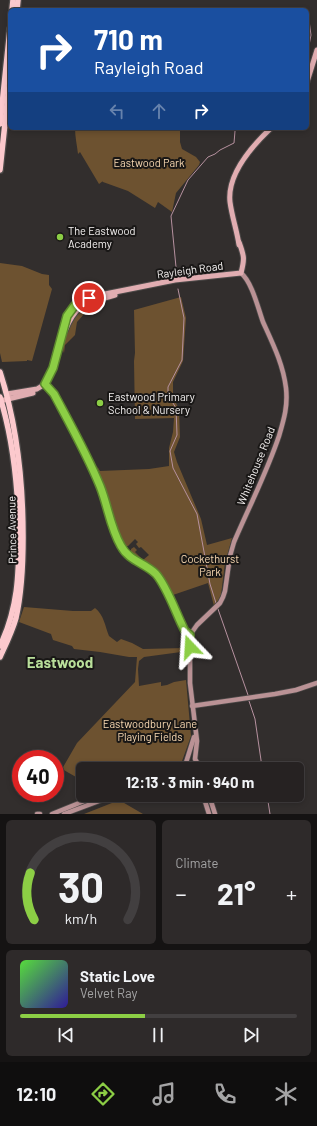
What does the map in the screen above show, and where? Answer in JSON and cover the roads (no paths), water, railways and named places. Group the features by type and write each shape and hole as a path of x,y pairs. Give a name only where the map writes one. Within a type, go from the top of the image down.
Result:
{"highway":[{"path":"0,124 8,48"},
{"path":"0,170 2,130 8,90"},
{"path":"0,367 8,392 5,398"},
{"path":"0,372 5,398"},
{"path":"0,382 5,398"},
{"name":"Prince Avenue","path":"0,646 11,620 18,579 18,502 10,435 11,428 5,398"},
{"name":"Prince Avenue","path":"0,657 16,619 23,574 20,472 16,436 5,398"}],"main road":[{"path":"309,76 317,50"},
{"path":"242,270 239,242 230,202 232,182 242,162 253,147 269,130"},
{"name":"Rayleigh Road","path":"45,386 70,320 80,307 87,303 180,279 214,276 242,270"},
{"path":"5,398 45,386"}],"street":[{"name":"Whitehouse Road","path":"190,635 220,603 223,597 234,542 272,456 287,408 286,387 280,362 242,270"},
{"path":"45,386 54,394 93,468 120,545 129,556 150,569 158,577 185,631 190,635 190,674 192,706 197,741 195,758 197,762"},
{"path":"192,706 275,694 296,690 317,683"},
{"path":"187,762 194,741 195,727"},
{"path":"52,814 82,802"},
{"path":"64,814 96,802"},
{"path":"205,802 209,814"},
{"path":"211,802 215,814"}],"waterway":[{"path":"309,20 311,35 309,46"},
{"path":"176,267 171,216 188,180 208,157 234,143 236,130"},
{"path":"178,289 184,318 182,360 168,387 168,395 176,408 177,435 170,451 173,468 197,514 210,584 216,603"},
{"path":"218,609 248,695"},
{"path":"249,701 255,719 261,762"},
{"path":"268,802 270,814"}],"place":[{"name":"The Eastwood Academy","path":"60,237"},
{"name":"Eastwood Primary School & Nursery","path":"100,403"}],"district":[{"name":"Eastwood","path":"60,663"}],"park label":[{"name":"Eastwood Park","path":"149,163"},
{"name":"Cockethurst Park","path":"210,565"},
{"name":"Eastwoodbury Lane Playing Fields","path":"150,730"}]}
